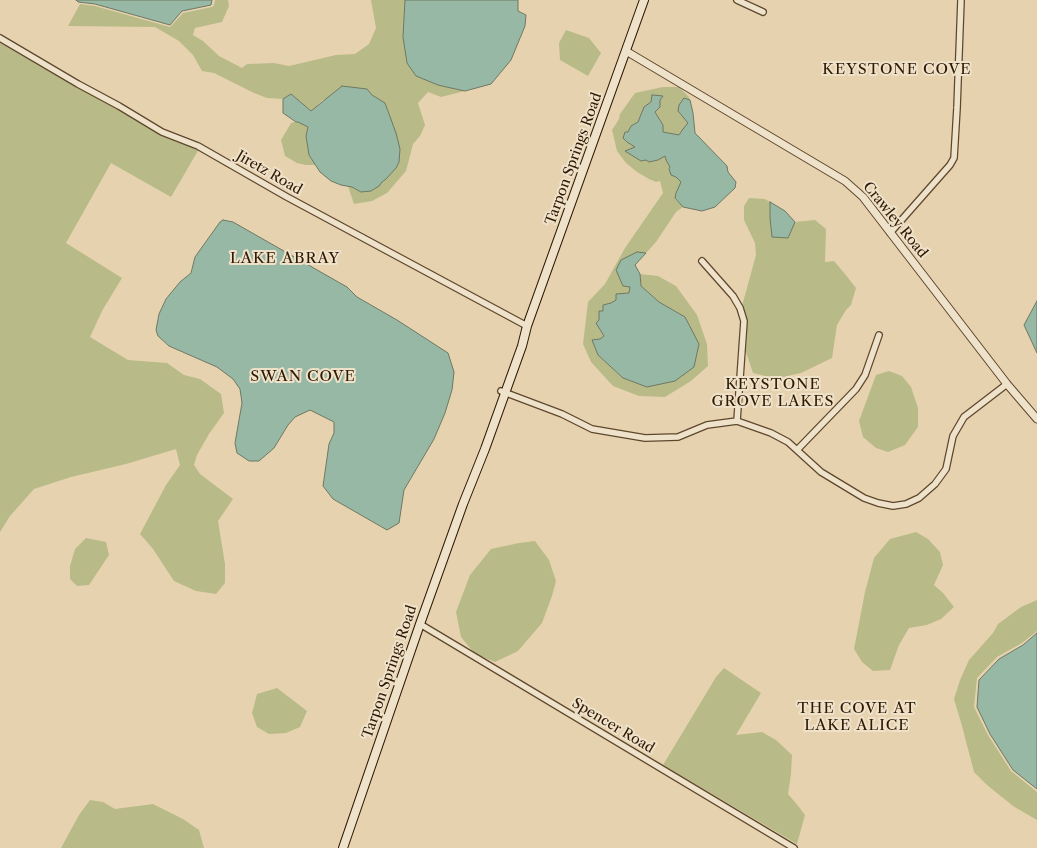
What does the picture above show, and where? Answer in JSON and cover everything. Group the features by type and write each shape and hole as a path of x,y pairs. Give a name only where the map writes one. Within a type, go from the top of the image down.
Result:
{"main road":[{"name":"Tarpon Springs Road","path":"343,848 420,624 463,504 475,477 503,391 522,346 527,326 644,0"}],"street":[{"path":"737,0 763,12"},
{"path":"890,233 950,165 954,158 961,0"},
{"name":"Jiretz Road","path":"0,38 162,132 198,146 274,191 527,326"},
{"name":"Crawley Road","path":"626,51 846,181 863,197 1007,384 1037,419"},
{"path":"702,261 732,296 740,308 744,321 737,421"},
{"path":"797,450 856,389 865,375 879,335"},
{"path":"503,391 562,414 592,429 645,438 678,437 707,425 737,421 771,433 788,442 821,472 864,498 893,506 906,504 919,498 935,484 946,469 953,436 964,417 1007,384"},
{"name":"Spencer Road","path":"420,624 794,848"}],"green space":[{"path":"215,0 228,0 229,6 222,22 195,28 193,35 203,41 219,56 242,68 247,64 274,63 289,66 336,55 355,54 369,44 376,28 371,0 405,0 403,37 438,85 465,91 441,97 428,92 418,103 425,125 420,136 413,144 406,171 387,193 372,201 354,204 348,186 361,192 386,179 390,116 385,103 372,95 367,89 323,100 311,111 291,94 283,99 267,98 214,73 202,71 193,55 179,41 155,27 68,26 80,4 95,6 170,27 183,13 212,7"},
{"path":"566,30 589,38 601,53 588,76 560,60 559,43"},
{"path":"0,41 118,108 160,134 199,149 171,197 111,163 66,243 122,278 102,311 90,337 128,360 167,363 184,375 200,379 221,394 224,413 209,434 197,455 194,465 200,474 233,499 218,521 225,564 225,583 216,594 196,591 174,581 153,549 140,534 166,485 180,465 176,449 126,464 71,477 34,489 10,516 0,532"},
{"path":"663,87 679,87 689,97 690,100 684,98 679,111 689,123 679,135 663,132 663,125 655,111 652,95 651,102 644,107 638,122 631,126 628,132 627,142 635,147 626,151 641,161 646,160 649,162 658,160 665,155 666,160 676,177 681,182 675,199 683,207 676,212 656,242 646,253 637,252 616,270 621,282 630,287 629,293 617,294 616,300 603,311 599,327 604,336 600,339 593,340 598,355 623,378 647,387 685,317 659,302 641,286 640,274 658,276 676,286 697,315 707,344 708,366 691,381 665,397 639,396 613,386 591,362 583,344 588,302 605,284 625,248 663,193 660,181 656,182 649,179 626,163 617,151 612,130 619,119 620,114 635,93"},
{"path":"298,121 308,127 306,136 309,155 316,165 297,163 285,156 281,140 291,123"},
{"path":"749,198 765,199 770,202 770,218 788,238 795,222 815,220 826,229 825,262 834,261 856,288 851,305 846,310 837,325 832,358 801,373 783,377 769,377 753,373 746,352 747,321 742,306 756,255 755,243 744,220 744,206"},
{"path":"889,371 902,376 911,387 918,408 918,427 905,445 888,452 876,448 863,437 859,421 876,375"},
{"path":"916,532 928,539 940,552 943,565 934,585 943,593 954,607 941,619 927,625 909,628 899,645 890,670 873,671 862,662 854,649 865,592 874,558 890,539"},
{"path":"86,538 106,542 109,555 89,585 77,586 70,579 70,566 75,549"},
{"path":"535,541 549,560 556,581 542,623 518,651 495,662 475,654 461,637 456,612 470,575 491,549"},
{"path":"1037,600 1037,631 1022,643 997,657 977,678 974,707 988,735 1011,771 1037,792 1037,820 1013,806 987,785 974,772 954,699 960,680 969,660 993,633 998,624 1021,607"},
{"path":"724,668 761,693 736,735 762,732 776,740 792,755 788,794 805,815 797,844 663,765 716,677"},
{"path":"277,688 307,711 300,727 286,733 269,734 257,727 252,713 257,694"},
{"path":"90,800 103,802 115,809 153,804 183,819 199,830 204,848 61,848 79,815"}],"shaded area":[{"path":"76,0 212,0 211,5 182,11 170,25 95,4 78,2"},
{"path":"405,0 518,0 518,11 526,15 525,26 511,60 491,84 465,91 451,88 438,85 416,76 407,63 403,37"},
{"path":"342,86 367,89 372,95 385,103 396,133 400,149 399,162 396,168 386,179 371,191 361,192 352,187 341,185 331,181 320,172 309,155 306,136 308,127 296,122 283,113 283,99 291,94 311,111"},
{"path":"652,95 663,96 660,100 660,107 655,112 663,125 663,132 679,135 688,123 678,111 679,105 684,98 690,100 695,133 727,166 728,172 736,182 735,188 715,207 702,211 683,207 675,198 681,182 676,177 671,175 669,169 670,167 665,156 658,160 649,162 646,160 641,161 625,151 635,147 623,138 625,132 628,132 631,126 638,122 644,107 651,102"},
{"path":"770,202 785,211 795,222 788,238 772,237"},
{"path":"223,220 233,222 347,287 357,297 397,320 448,353 454,372 452,390 445,413 434,439 404,490 399,523 387,530 333,499 323,486 329,444 334,433 334,422 310,410 295,417 288,425 274,448 259,461 249,461 237,453 235,443 242,403 240,389 233,379 217,367 169,346 158,336 156,330 159,314 166,299 180,282 191,273 195,257"},
{"path":"637,252 646,253 635,265 640,274 641,286 659,302 685,317 699,344 694,367 675,381 647,387 623,378 598,355 592,340 600,339 604,336 596,323 599,320 599,311 603,311 603,305 616,300 616,294 629,293 630,287 623,286 616,270 621,260"},
{"path":"1037,301 1037,353 1024,325"},
{"path":"1037,633 1037,789 1013,770 990,734 977,707 979,680 999,659 1023,645"}],"district":[{"name":"KEYSTONE COVE","path":"897,70"},
{"name":"LAKE ABRAY","path":"285,259"},
{"name":"SWAN COVE","path":"303,377"},
{"name":"KEYSTONE GROVE LAKES","path":"773,394"},
{"name":"THE COVE AT LAKE ALICE","path":"857,718"}]}
